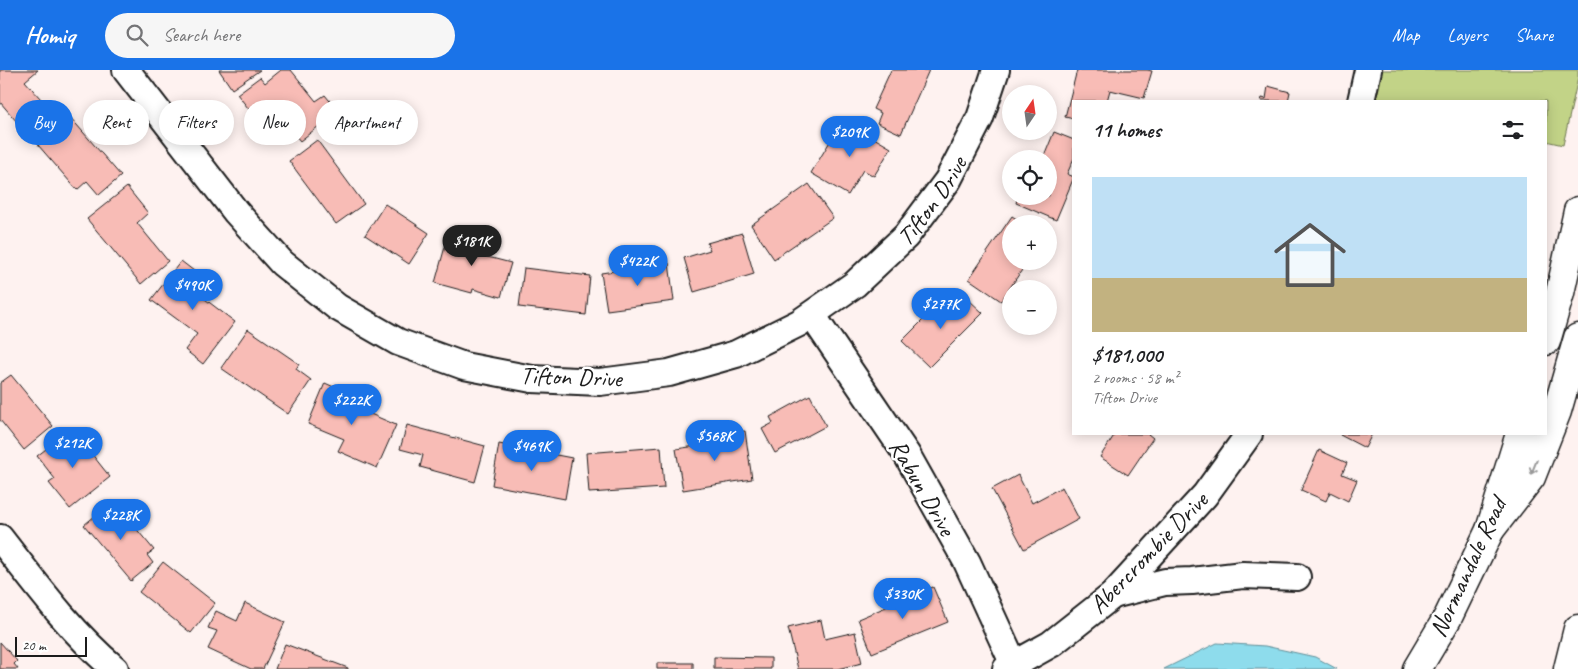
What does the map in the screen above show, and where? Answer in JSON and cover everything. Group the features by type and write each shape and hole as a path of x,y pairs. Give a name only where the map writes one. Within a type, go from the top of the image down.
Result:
{"main road":[{"path":"1547,338 1560,293 1578,212"},
{"path":"1490,530 1531,476 1557,411 1578,338"},
{"name":"Normandale Road","path":"1418,669 1448,617 1490,530 1520,435"},
{"path":"1568,669 1578,629"}],"street":[{"name":"Tifton Drive","path":"126,70 236,212 282,263 345,311 398,342 464,366 532,379 600,382 670,373 736,354 812,315 855,284 906,236 948,180 980,118 996,70"},
{"path":"1361,100 1368,70"},
{"name":"Rabun Drive","path":"812,315 907,455 967,562 1012,668"},
{"name":"Abercrombie Drive","path":"1012,668 1051,644 1113,595 1205,495 1248,435"},
{"path":"0,538 48,601 98,655 114,669"},
{"path":"1113,595 1165,582 1192,581 1243,574 1297,577"}],"green space":[{"path":"1381,70 1578,70 1578,78 1563,145 1547,141 1547,100 1374,100"}],"water":[{"path":"1217,643 1265,646 1315,657 1337,669 1164,669"}],"building":[{"path":"0,70 38,70 25,81 42,100 15,100 15,120 0,102"},
{"path":"219,70 260,70 232,89"},
{"path":"281,70 291,70 316,101 316,128 306,136 306,100 244,100 244,103 237,94 260,77 265,83"},
{"path":"891,70 929,70 901,134 877,123 881,113 873,109"},
{"path":"1077,70 1152,71 1144,98 1110,90 1107,100 1072,100 1072,119 1065,117"},
{"path":"1268,86 1290,92 1288,100 1261,100 1262,98 1266,99"},
{"path":"325,95 329,100 318,100"},
{"path":"73,120 83,132 83,145 94,145 121,176 99,195 87,181 77,190 38,145 73,145"},
{"path":"843,120 891,148 874,176 863,170 848,195 811,173"},
{"path":"1058,134 1072,139 1072,163 1067,174 1072,176 1072,182 1057,218 1057,215 1044,215 1021,205 1057,205 1057,150 1047,150 1051,140 1058,140"},
{"path":"316,141 316,145 321,145 364,204 336,224 289,161"},
{"path":"809,184 833,218 774,259 751,225"},
{"path":"127,187 148,213 137,223 168,261 141,284 87,219"},
{"path":"385,204 429,233 409,264 365,235"},
{"path":"1002,231 1002,270 1022,270 1015,280 1002,280 1001,301 969,279"},
{"path":"464,232 489,239 484,256 511,263 501,297 473,289 472,293 435,283 446,243 460,247"},
{"path":"742,233 754,274 694,292 684,258 710,250 707,243"},
{"path":"181,261 207,281 197,293 235,322 203,364 185,350 197,334 151,300"},
{"path":"669,263 674,301 607,310 601,273"},
{"path":"524,268 590,276 586,315 519,307"},
{"path":"946,297 958,309 968,299 983,313 929,367 902,341"},
{"path":"248,329 299,364 296,369 311,380 288,414 221,368"},
{"path":"11,375 53,426 24,450 0,420 0,383"},
{"path":"325,383 356,397 352,406 396,425 377,468 338,451 344,439 308,424"},
{"path":"810,395 826,426 775,453 762,429 773,423 770,417"},
{"path":"407,425 485,446 475,482 420,467 423,455 400,449"},
{"path":"72,429 110,477 70,509 49,483 55,479 37,456"},
{"path":"745,431 752,479 683,490 676,449 723,442 721,434"},
{"path":"1114,435 1149,435 1153,438 1128,475 1100,457"},
{"path":"1340,435 1372,435 1365,448"},
{"path":"499,444 572,458 565,499 492,485"},
{"path":"661,447 664,488 589,493 586,453"},
{"path":"1319,450 1347,463 1342,474 1357,480 1348,501 1330,492 1326,501 1301,490"},
{"path":"1018,475 1032,503 1062,487 1079,519 1024,549 992,489"},
{"path":"113,501 154,550 147,555 153,563 131,581 84,525"},
{"path":"163,562 215,603 191,633 139,592"},
{"path":"933,587 948,622 872,653 858,619"},
{"path":"245,603 285,622 263,669 251,669 208,649 217,631 208,628 216,611 237,621"},
{"path":"821,620 825,639 855,632 862,663 837,669 798,669 788,628"},
{"path":"0,642 17,661 14,664 18,669 0,669"},
{"path":"285,644 348,668 348,669 275,669"},
{"path":"714,657 771,658 771,669 714,669"},
{"path":"657,663 693,663 693,669 657,669"}]}
